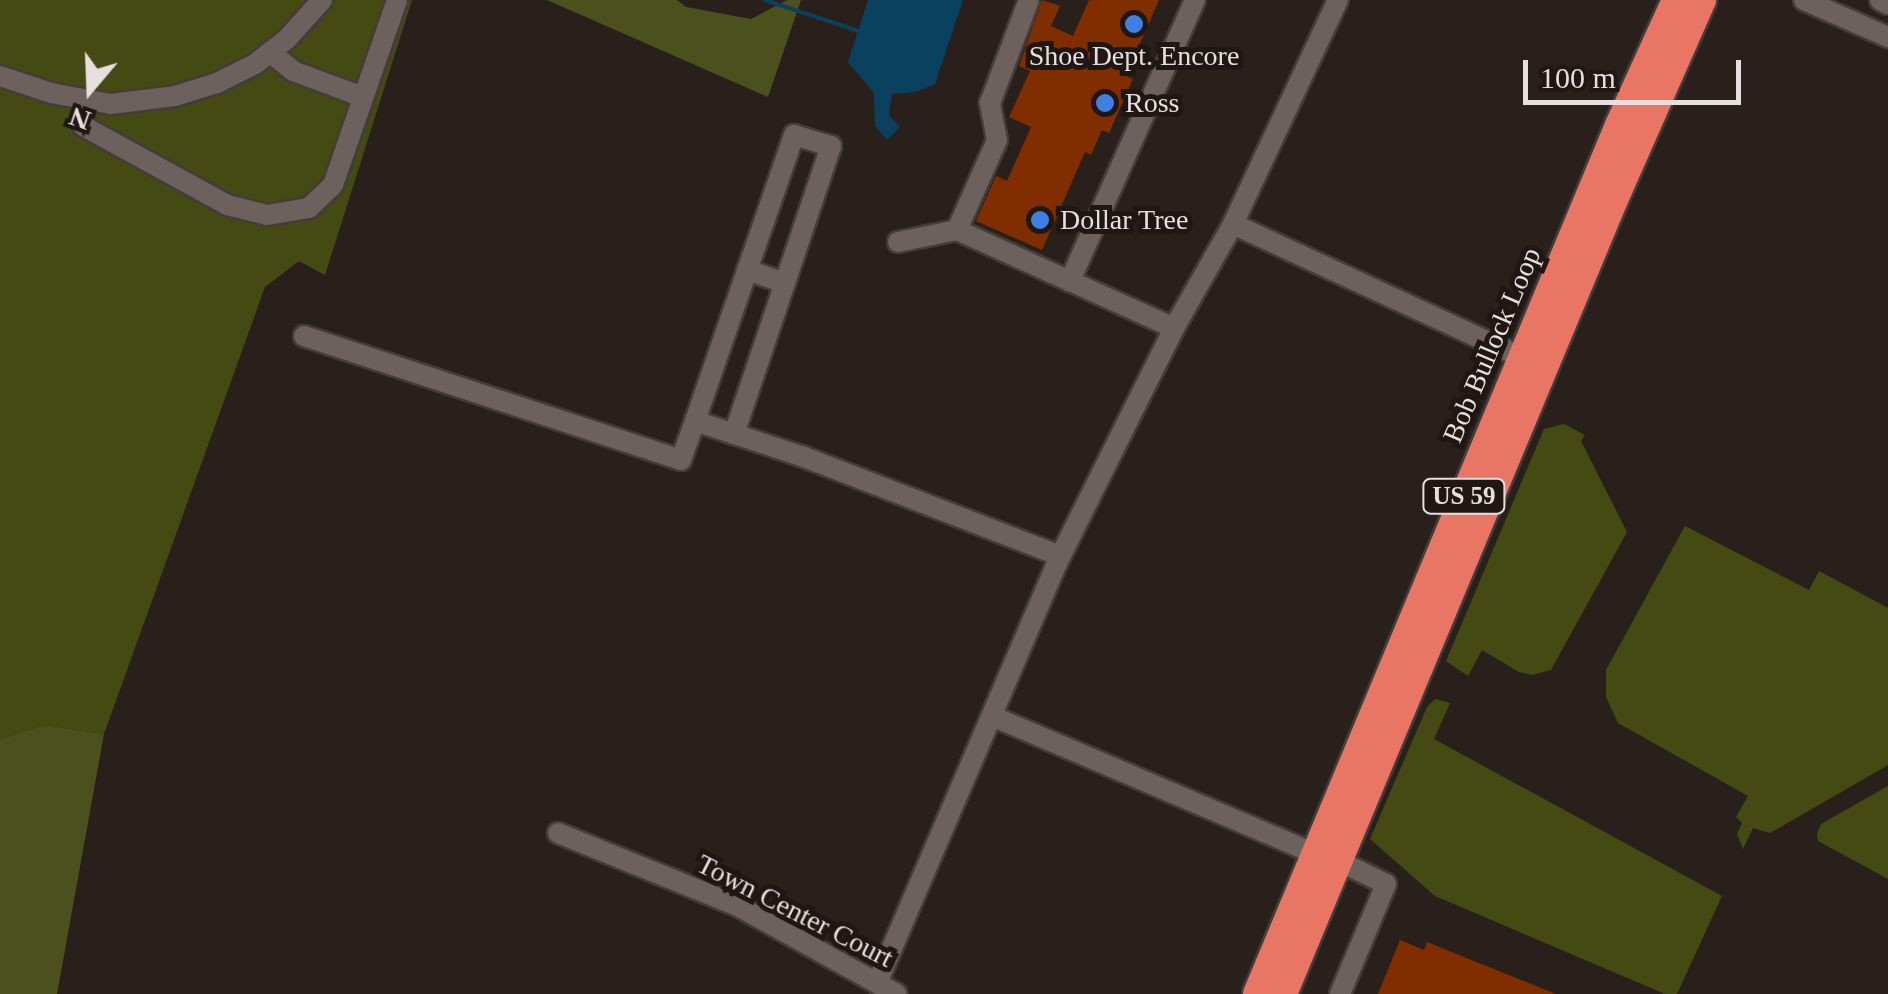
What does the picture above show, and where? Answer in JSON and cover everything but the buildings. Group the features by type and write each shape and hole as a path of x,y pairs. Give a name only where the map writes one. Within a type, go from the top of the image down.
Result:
{"highway":[{"path":"1673,0 1675,31"},
{"name":"Bob Bullock Loop","path":"1257,994 1334,843 1368,729 1522,358 1675,31 1702,0"},
{"path":"1675,31 1716,0"},
{"name":"Bob Bullock Loop","path":"1288,982 1327,857 1675,31"}],"street":[{"path":"0,76 89,101 131,103 217,83 271,53 322,0"},
{"path":"84,126 227,205 267,215 309,208 326,195 397,0"},
{"path":"957,230 997,140 990,103 1028,0"},
{"path":"1070,281 1195,0"},
{"path":"877,982 1060,556 1174,328 1233,224 1338,0"},
{"path":"1804,0 1888,38"},
{"path":"1880,0 1888,4"},
{"path":"271,53 293,71 363,96"},
{"path":"304,336 681,460 794,134 831,146 734,434"},
{"path":"1233,224 1522,358"},
{"path":"898,242 957,230 1174,328"},
{"path":"747,270 785,283"},
{"path":"695,421 1060,556"},
{"path":"992,716 1386,884 1340,994"},
{"name":"Town Center Court","path":"558,833 740,906 896,994"}],"green space":[{"path":"0,0 412,0 325,275 299,261 265,287 104,734 44,725 0,739"},
{"path":"547,0 677,0 686,7 751,19 787,0 801,0 768,97"},
{"path":"1564,424 1585,435 1581,441 1627,532 1551,670 1532,675 1519,672 1482,650 1468,676 1446,661 1544,429"},
{"path":"1685,526 1809,590 1819,571 1888,608 1888,765 1770,833 1753,828 1743,849 1737,834 1742,823 1736,817 1748,796 1618,723 1606,697 1606,670"},
{"path":"1435,699 1450,703 1434,739 1722,896 1677,994 1665,994 1435,896 1370,839 1427,707"},
{"path":"44,725 104,734 57,994 0,994 0,739"},
{"path":"1888,786 1888,879 1818,841 1817,834 1821,824"}],"water":[{"path":"868,0 963,0 935,84 916,92 892,94 889,115 900,127 887,140 875,126 874,93 848,62"}],"waterway":[{"path":"765,0 859,31"}],"place":[{"name":"Shoe Dept. Encore","path":"1134,24"},
{"name":"Ross","path":"1105,103"},
{"name":"Dollar Tree","path":"1040,220"}]}
